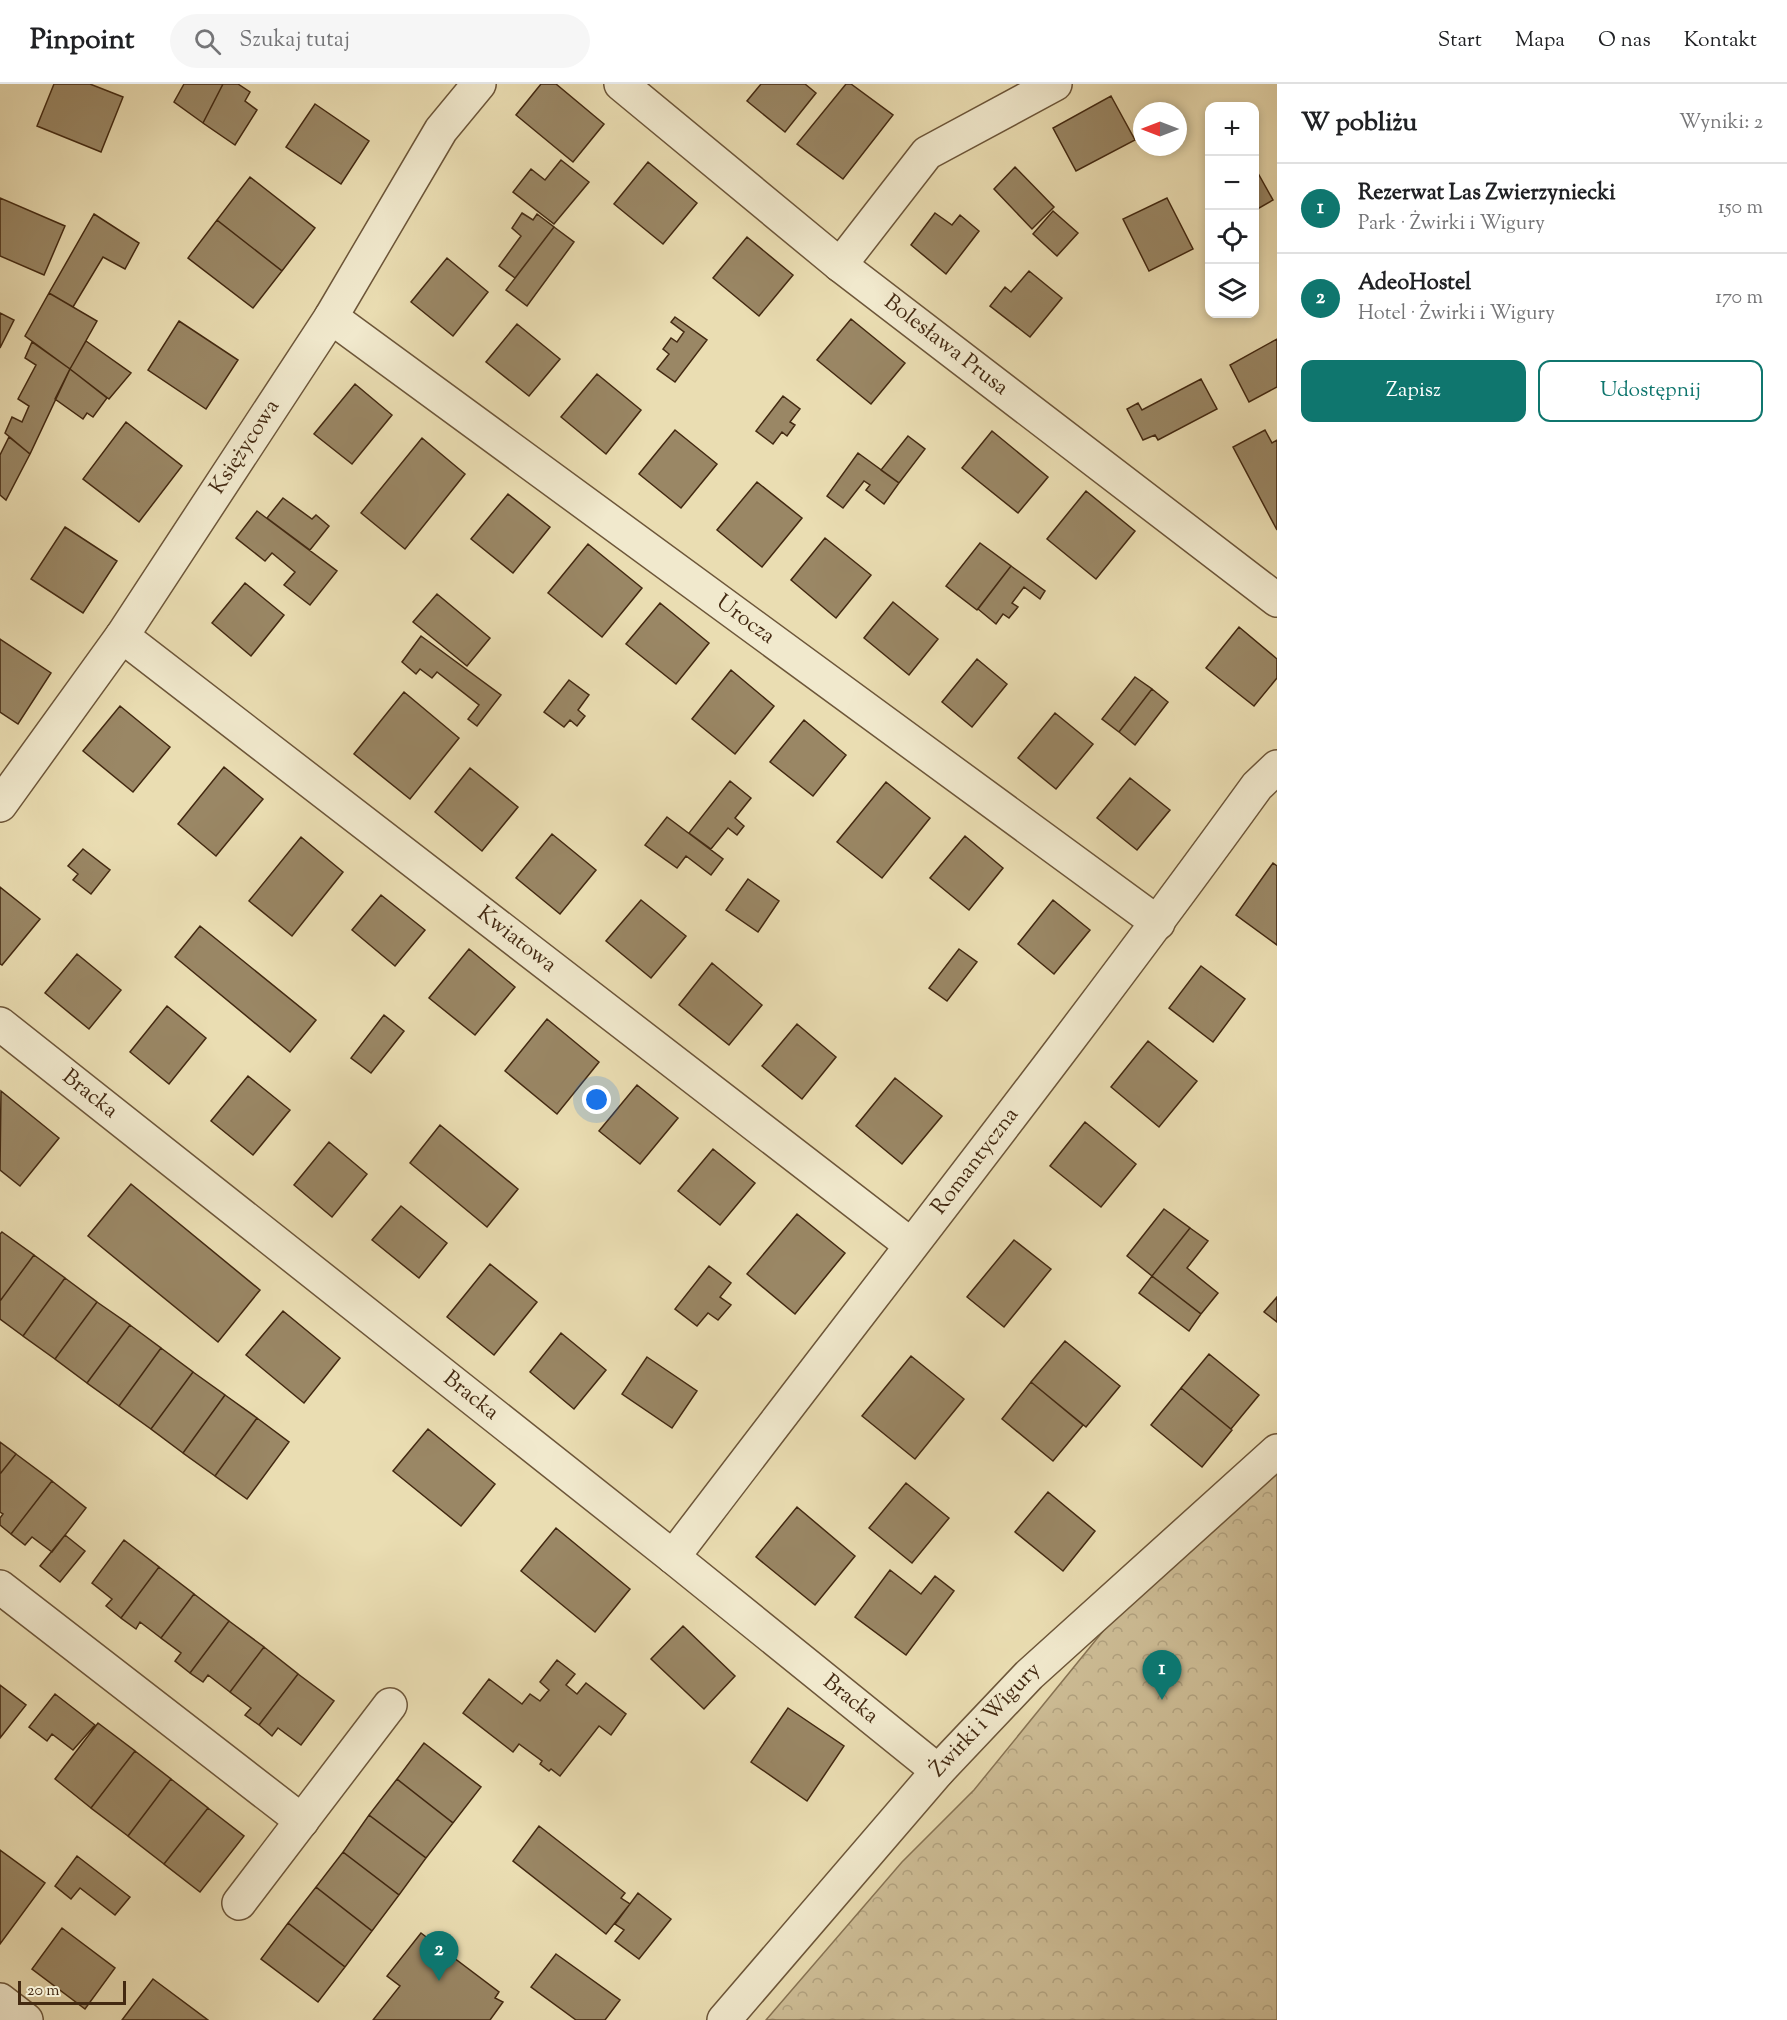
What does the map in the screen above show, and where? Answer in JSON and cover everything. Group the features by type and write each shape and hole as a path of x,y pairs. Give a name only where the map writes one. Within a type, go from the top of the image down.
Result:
{"street":[{"name":"Księżycowa","path":"0,805 122,636 330,317 441,130 479,84"},
{"name":"Bolesława Prusa","path":"621,84 840,265 1277,600"},
{"path":"840,265 927,153 1055,84"},
{"name":"Urocza","path":"330,317 1158,923"},
{"name":"Kwiatowa","path":"122,636 911,1245"},
{"name":"Romantyczna","path":"673,1557 1158,923 1257,786 1277,766"},
{"name":"Bracka","path":"0,1024 673,1557 938,1772"},
{"name":"Żwirki i Wigury","path":"724,2020 938,1772 1029,1675 1277,1451"},
{"path":"0,1587 302,1821"},
{"path":"239,1903 390,1705"},
{"path":"0,2000 26,2020"}],"green space":[{"path":"1277,1472 1277,2020 766,2020 902,1862 974,1790 1121,1609"}],"building":[{"path":"54,84 90,84 123,97 101,152 37,126"},
{"path":"184,84 223,84 203,123 174,102"},
{"path":"223,84 238,84 250,92 245,101 257,110 235,145 203,123"},
{"path":"541,84 556,84 604,124 573,162 516,115"},
{"path":"761,84 805,84 816,93 785,132 747,101"},
{"path":"846,84 851,84 893,115 843,179 797,144"},
{"path":"1111,96 1133,136 1133,141 1076,171 1053,128"},
{"path":"315,104 369,141 341,184 286,147"},
{"path":"561,160 589,182 554,224 513,192 531,169 545,180"},
{"path":"648,162 697,203 663,244 614,204"},
{"path":"1015,167 1054,207 1032,229 994,189"},
{"path":"1259,175 1273,200 1259,208"},
{"path":"250,177 315,228 282,271 217,220"},
{"path":"0,198 65,226 44,275 0,256"},
{"path":"1167,198 1193,249 1149,271 1123,219"},
{"path":"1053,211 1078,233 1057,256 1033,234"},
{"path":"522,213 533,220 537,214 554,227 515,278 499,266 521,236 512,228"},
{"path":"935,213 952,225 960,215 979,231 946,274 911,245"},
{"path":"94,214 139,243 125,269 103,257 73,307 49,293"},
{"path":"217,220 282,271 253,308 188,258"},
{"path":"554,227 574,242 527,306 506,290"},
{"path":"747,237 793,275 759,316 713,278"},
{"path":"447,258 488,292 453,336 411,302"},
{"path":"1029,271 1062,298 1030,337 990,306 1005,287 1011,292"},
{"path":"49,293 97,321 70,369 25,336"},
{"path":"0,313 14,320 0,348"},
{"path":"675,317 707,340 675,382 657,369 669,354 663,349 671,338 677,342 684,332 671,322"},
{"path":"851,319 905,363 871,404 817,360"},
{"path":"179,321 238,360 206,409 148,370"},
{"path":"517,324 560,359 529,396 486,362"},
{"path":"1277,339 1277,387 1249,402 1230,365"},
{"path":"86,341 131,373 109,399 70,369"},
{"path":"32,342 70,369 30,454 5,433 12,417 22,422 29,406 18,399 36,365 25,358"},
{"path":"70,369 107,398 93,417 87,413 83,419 55,399"},
{"path":"597,374 641,410 606,454 561,417"},
{"path":"1201,379 1217,409 1158,440 1155,435 1143,440 1127,409 1138,403 1142,410"},
{"path":"355,384 392,415 352,464 314,434"},
{"path":"783,396 800,409 790,422 795,425 787,436 782,432 773,444 756,431"},
{"path":"126,422 182,466 139,522 83,479"},
{"path":"675,430 717,464 681,508 639,474"},
{"path":"1265,430 1272,443 1277,440 1277,530 1233,447"},
{"path":"992,431 1048,477 1018,513 962,468"},
{"path":"908,436 925,449 899,483 881,470"},
{"path":"9,437 30,454 6,500 0,495 0,455"},
{"path":"422,438 465,474 405,549 361,513"},
{"path":"858,453 899,483 884,504 866,490 870,485 864,481 843,508 827,496"},
{"path":"757,482 802,518 762,567 717,530"},
{"path":"1086,491 1135,531 1096,579 1047,539"},
{"path":"508,494 550,527 513,573 471,539"},
{"path":"283,498 312,519 316,515 329,526 310,550 267,518"},
{"path":"257,511 337,571 310,605 284,585 295,572 272,553 265,561 236,538"},
{"path":"65,527 117,561 83,613 31,579"},
{"path":"825,538 871,575 836,618 791,580"},
{"path":"980,543 1011,566 977,610 946,586"},
{"path":"588,544 642,588 602,637 548,593"},
{"path":"1011,566 1045,591 1040,599 1024,587 1012,603 1018,607 1009,618 1003,614 996,624 978,609"},
{"path":"245,583 284,615 251,656 212,623"},
{"path":"437,594 490,638 467,666 413,622"},
{"path":"893,602 938,639 909,675 864,638"},
{"path":"660,603 709,643 676,684 626,644"},
{"path":"1239,627 1277,659 1277,678 1254,706 1206,668"},
{"path":"421,636 501,695 477,726 468,719 479,705 437,672 432,678 420,669 416,674 402,662"},
{"path":"0,639 51,673 18,724 0,712"},
{"path":"977,659 1007,684 972,727 942,702"},
{"path":"731,670 774,706 735,754 692,719"},
{"path":"1135,677 1152,689 1119,732 1102,719"},
{"path":"569,680 589,695 578,710 585,716 577,726 570,720 564,727 544,712"},
{"path":"1152,689 1168,702 1135,745 1119,732"},
{"path":"404,692 459,738 410,799 354,754"},
{"path":"120,706 170,747 133,792 83,751"},
{"path":"1055,713 1093,744 1056,789 1018,758"},
{"path":"804,720 846,755 813,796 770,762"},
{"path":"224,767 263,799 216,856 178,824"},
{"path":"470,768 518,807 482,851 435,812"},
{"path":"1130,778 1170,810 1137,850 1097,818"},
{"path":"730,781 751,798 735,818 744,826 737,835 728,828 711,849 689,833"},
{"path":"886,782 930,818 882,878 837,842"},
{"path":"667,817 723,859 711,875 686,856 677,868 645,845"},
{"path":"552,834 596,870 560,914 516,878"},
{"path":"965,836 1003,868 969,910 930,878"},
{"path":"301,837 343,872 292,936 249,901"},
{"path":"83,849 110,870 91,894 73,880 78,874 68,866"},
{"path":"1273,863 1277,866 1277,945 1236,915"},
{"path":"748,879 779,901 758,932 726,910"},
{"path":"0,887 40,919 2,965 0,964"},
{"path":"381,895 425,930 395,966 352,930"},
{"path":"641,900 686,936 651,978 606,941"},
{"path":"1053,900 1090,930 1054,974 1018,944"},
{"path":"200,926 316,1020 290,1052 175,957"},
{"path":"469,949 515,987 475,1035 429,998"},
{"path":"959,949 977,962 947,1001 929,988"},
{"path":"77,954 121,990 89,1029 45,993"},
{"path":"712,963 762,1005 729,1045 679,1005"},
{"path":"1201,966 1245,999 1213,1042 1169,1008"},
{"path":"167,1006 206,1038 169,1084 130,1052"},
{"path":"384,1015 404,1031 371,1073 351,1058"},
{"path":"547,1019 599,1062 557,1114 505,1071"},
{"path":"797,1024 836,1057 802,1099 762,1066"},
{"path":"1148,1041 1197,1081 1159,1127 1111,1087"},
{"path":"248,1076 290,1110 253,1155 211,1121"},
{"path":"895,1078 942,1116 902,1164 856,1126"},
{"path":"637,1085 678,1118 640,1164 599,1131"},
{"path":"1,1091 59,1138 20,1186 0,1170"},
{"path":"1085,1122 1136,1164 1101,1207 1050,1166"},
{"path":"440,1125 518,1189 487,1227 410,1163"},
{"path":"329,1142 367,1174 332,1217 294,1185"},
{"path":"713,1149 755,1183 720,1225 678,1191"},
{"path":"131,1184 260,1290 218,1342 88,1236"},
{"path":"401,1206 447,1243 419,1278 372,1240"},
{"path":"1164,1209 1190,1228 1152,1276 1127,1256"},
{"path":"797,1214 845,1253 795,1314 747,1274"},
{"path":"1190,1228 1208,1241 1187,1268 1218,1293 1201,1314 1152,1276"},
{"path":"2,1232 34,1255 0,1301 0,1234"},
{"path":"1014,1240 1051,1269 1004,1327 967,1297"},
{"path":"34,1255 65,1278 23,1336 0,1319 0,1301"},
{"path":"490,1264 537,1302 494,1355 447,1317"},
{"path":"709,1266 731,1283 720,1297 731,1305 718,1320 708,1313 697,1326 675,1309"},
{"path":"1152,1276 1201,1314 1189,1331 1139,1293"},
{"path":"65,1278 97,1302 55,1359 23,1336"},
{"path":"1277,1297 1277,1322 1264,1312"},
{"path":"97,1302 130,1325 87,1383 55,1359"},
{"path":"283,1311 340,1358 304,1403 246,1355"},
{"path":"130,1325 161,1348 119,1406 87,1383"},
{"path":"561,1333 606,1370 574,1409 530,1372"},
{"path":"1065,1341 1120,1386 1086,1427 1031,1382"},
{"path":"161,1348 193,1372 151,1429 119,1406"},
{"path":"1209,1354 1259,1395 1231,1429 1181,1388"},
{"path":"911,1356 964,1399 915,1459 862,1416"},
{"path":"647,1357 697,1391 672,1428 622,1394"},
{"path":"193,1372 225,1395 183,1453 151,1429"},
{"path":"1031,1382 1083,1425 1053,1461 1002,1419"},
{"path":"1181,1388 1232,1430 1202,1467 1151,1425"},
{"path":"225,1395 257,1418 215,1476 183,1453"},
{"path":"257,1418 289,1442 247,1499 215,1476"},
{"path":"428,1429 495,1484 461,1526 393,1471"},
{"path":"0,1442 16,1454 0,1474"},
{"path":"16,1454 52,1481 11,1534 0,1525 0,1518 3,1514 0,1512 0,1474"},
{"path":"52,1481 86,1508 52,1552 32,1537 25,1545 11,1534"},
{"path":"906,1483 949,1518 912,1563 869,1528"},
{"path":"1048,1492 1095,1531 1063,1571 1015,1532"},
{"path":"797,1507 855,1556 815,1605 756,1557"},
{"path":"556,1528 630,1589 595,1632 521,1571"},
{"path":"65,1535 85,1551 60,1582 40,1566"},
{"path":"124,1540 159,1567 121,1618 106,1606 112,1599 92,1583"},
{"path":"159,1567 194,1594 161,1638 140,1622 136,1629 121,1618"},
{"path":"890,1570 921,1594 935,1576 954,1591 906,1655 855,1617"},
{"path":"194,1594 229,1621 190,1673 175,1661 181,1653 161,1638"},
{"path":"229,1621 264,1647 230,1692 208,1675 203,1682 190,1673"},
{"path":"683,1626 735,1676 704,1709 651,1659"},
{"path":"264,1647 298,1674 259,1725 245,1715 251,1708 230,1692"},
{"path":"557,1660 575,1674 566,1685 577,1694 586,1683 626,1714 611,1735 599,1726 560,1776 540,1764 542,1761 519,1744 513,1752 463,1713 489,1679 522,1704 530,1694 540,1701 549,1690 540,1682"},
{"path":"298,1674 334,1701 301,1745 278,1728 272,1736 259,1725"},
{"path":"0,1685 26,1705 0,1738"},
{"path":"55,1694 95,1725 73,1750 52,1734 47,1741 29,1727"},
{"path":"788,1708 844,1746 807,1801 751,1762"},
{"path":"98,1723 135,1751 91,1808 55,1779"},
{"path":"424,1743 481,1787 453,1823 397,1779"},
{"path":"135,1751 171,1779 128,1836 91,1808"},
{"path":"171,1779 208,1808 164,1864 128,1836"},
{"path":"397,1779 453,1823 426,1858 369,1815"},
{"path":"208,1808 244,1836 200,1892 164,1864"},
{"path":"369,1815 426,1858 399,1895 343,1852"},
{"path":"539,1826 625,1893 621,1898 630,1904 606,1934 513,1861"},
{"path":"0,1850 45,1883 0,1944"},
{"path":"343,1852 399,1895 372,1931 316,1887"},
{"path":"77,1856 130,1897 115,1915 80,1888 71,1899 55,1886"},
{"path":"316,1887 372,1931 345,1967 288,1923"},
{"path":"638,1893 671,1919 639,1959 615,1941 624,1930 615,1924"},
{"path":"288,1923 345,1967 318,2002 261,1959"},
{"path":"62,1928 115,1968 85,2009 32,1969"},
{"path":"421,1933 499,1992 495,1998 503,2002 490,2020 373,2020 400,1986 387,1976"},
{"path":"556,1954 620,2000 605,2020 576,2020 531,1987"},
{"path":"153,1979 208,2020 122,2020"}],"place":[{"name":"Rezerwat Las Zwierzyniecki","path":"1162,1700"},
{"name":"AdeoHostel","path":"439,1981"}]}
